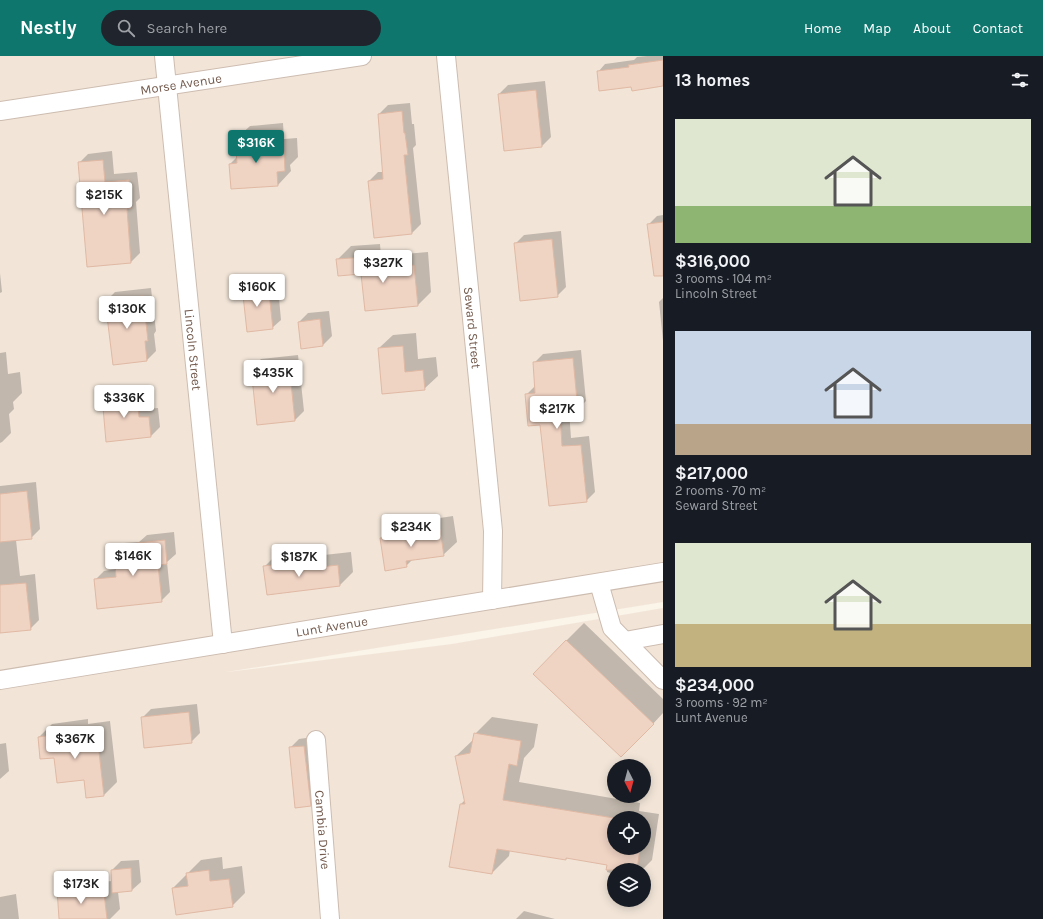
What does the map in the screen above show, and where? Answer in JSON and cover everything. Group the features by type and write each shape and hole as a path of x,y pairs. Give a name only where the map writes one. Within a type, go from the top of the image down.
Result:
{"street":[{"name":"Lincoln Street","path":"164,56 223,644"},
{"name":"Morse Avenue","path":"0,111 362,56"},
{"name":"Seward Street","path":"446,56 493,531 492,600"},
{"name":"Lunt Avenue","path":"0,680 663,572"},
{"path":"599,583 612,628 663,680"},
{"path":"625,641 663,634"},
{"name":"Cambia Drive","path":"316,740 330,919"}],"shaded area":[{"path":"0,56 663,56 663,602 227,672 452,644 663,608 663,919 0,919"}],"building":[{"path":"663,60 663,86 632,91 631,87 599,91 597,71 629,67 628,65"},
{"path":"536,90 542,147 504,151 498,94"},
{"path":"402,111 408,155 404,155 412,234 374,238 368,181 383,179 378,114"},
{"path":"270,136 271,152 284,151 285,171 277,172 278,186 231,189 229,164 237,163 235,139"},
{"path":"103,160 105,182 129,180 131,208 127,209 131,263 87,267 78,162"},
{"path":"663,222 663,276 654,276 647,224"},
{"path":"552,239 558,297 520,301 514,243"},
{"path":"367,257 368,269 414,265 418,306 365,311 361,274 338,276 336,259"},
{"path":"268,284 273,329 247,332 242,286"},
{"path":"143,296 148,341 145,341 147,361 113,365 105,300"},
{"path":"320,319 323,346 301,349 298,322"},
{"path":"403,346 405,372 423,370 425,390 382,394 378,348"},
{"path":"573,358 578,411 560,412 562,446 581,445 587,502 549,506 540,425 528,426 525,394 535,393 533,362"},
{"path":"289,364 295,421 257,425 251,368"},
{"path":"129,393 129,399 137,398 139,417 149,417 151,437 106,442 102,396"},
{"path":"27,491 32,539 0,542 0,494"},
{"path":"440,529 444,556 406,561 407,567 385,571 380,538"},
{"path":"165,540 167,564 158,565 162,602 97,609 94,579 116,577 114,552 137,550 137,543"},
{"path":"301,562 302,569 338,565 340,586 267,595 263,566"},
{"path":"26,583 31,630 0,633 0,585"},
{"path":"566,640 654,724 621,757 533,674"},
{"path":"189,712 192,743 144,748 141,717"},
{"path":"75,732 75,736 97,734 104,796 86,798 84,780 57,783 54,758 40,759 38,737"},
{"path":"474,733 521,741 517,766 509,764 503,800 607,817 607,855 639,855 638,863 607,863 607,865 497,849 492,874 449,867 460,804 465,804 455,756 470,753"},
{"path":"304,746 311,806 295,808 289,747"},
{"path":"131,868 132,891 112,893 111,870"},
{"path":"209,870 210,881 229,879 233,907 176,915 172,888 188,886 186,873"},
{"path":"76,887 77,895 104,893 107,919 59,919 57,889"}]}
